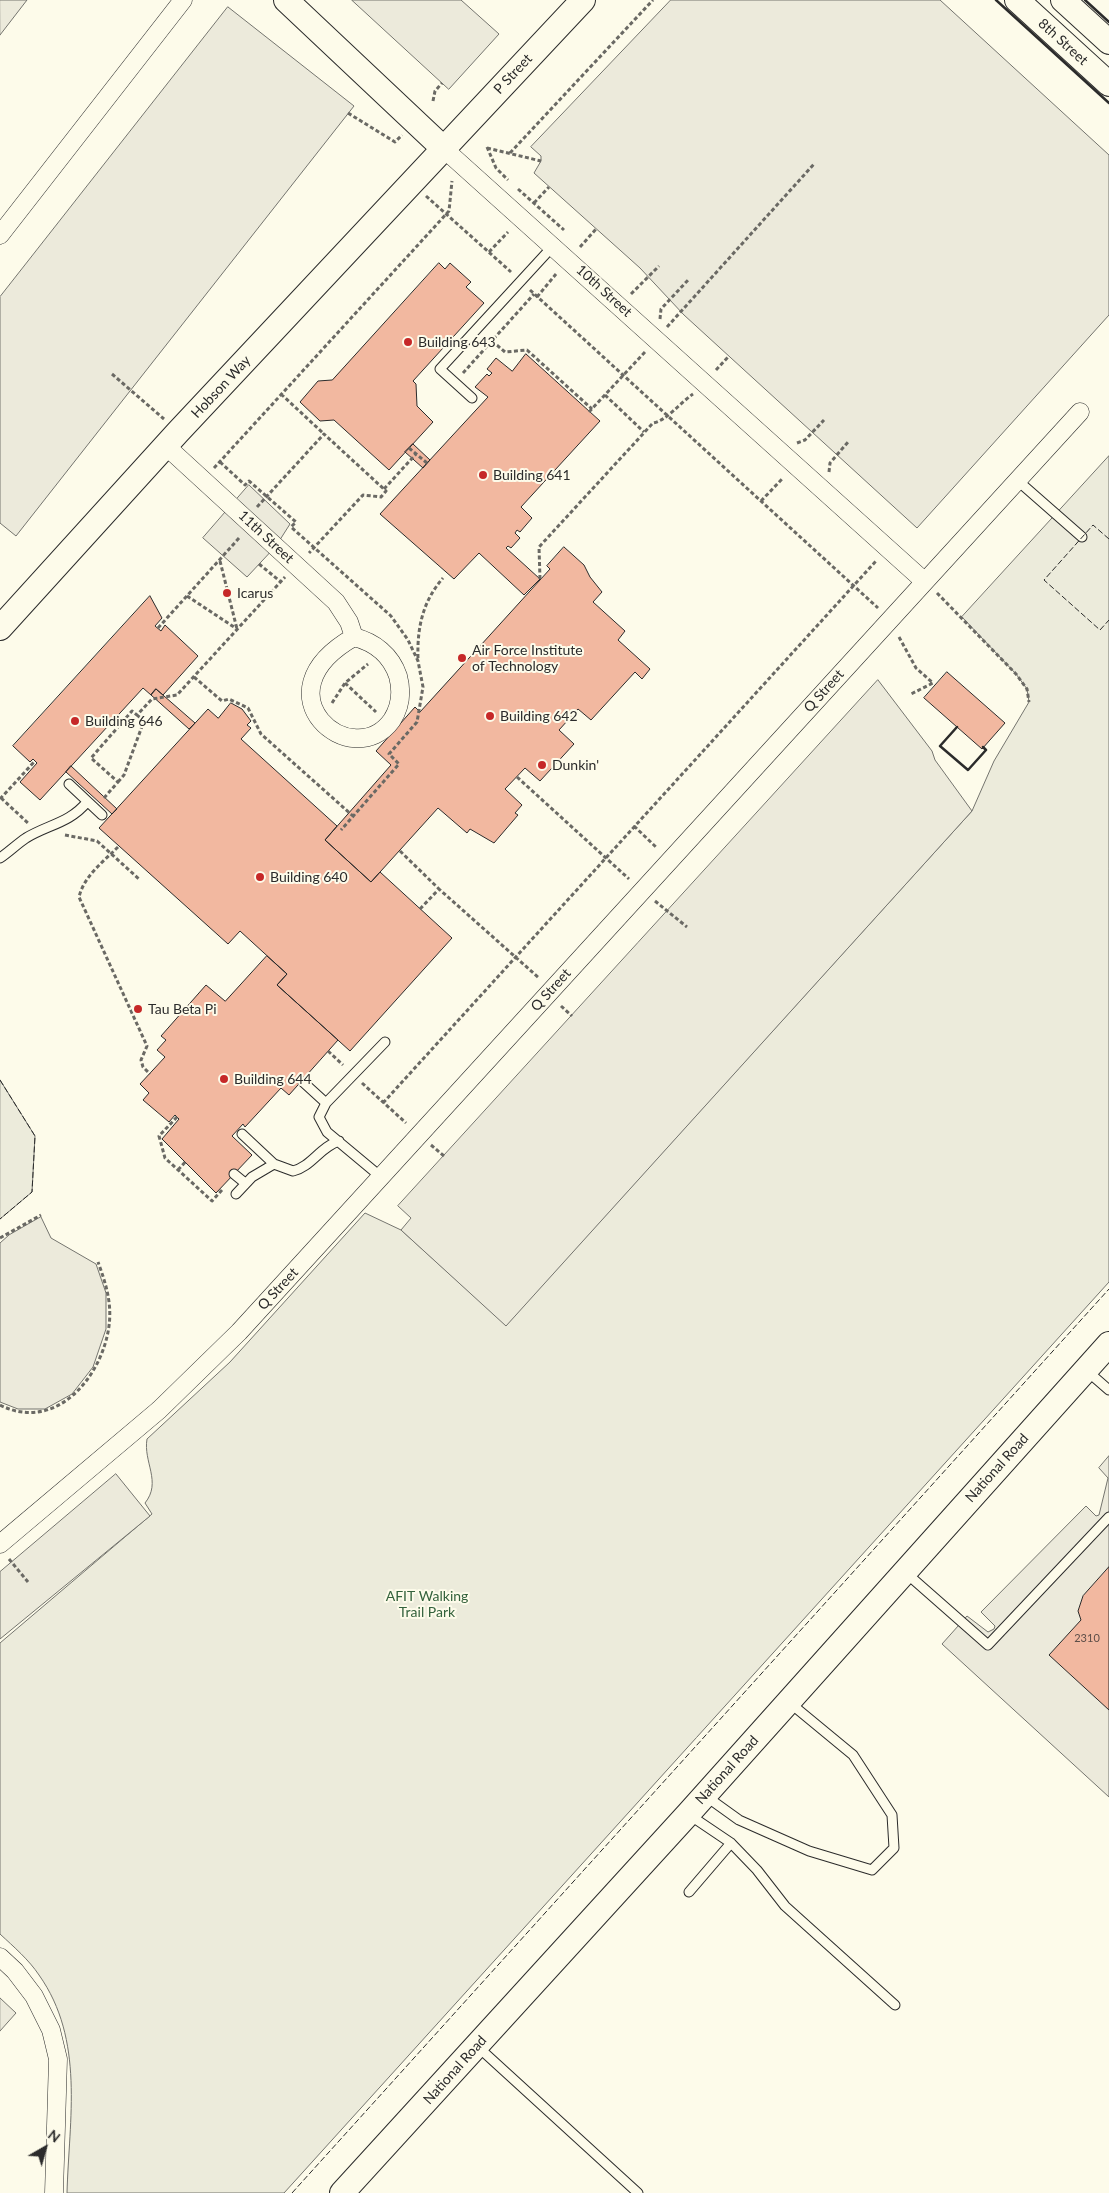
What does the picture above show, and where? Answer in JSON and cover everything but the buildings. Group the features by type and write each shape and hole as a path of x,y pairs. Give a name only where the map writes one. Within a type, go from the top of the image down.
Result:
{"street":[{"path":"0,235 183,0"},
{"name":"10th Street","path":"286,0 443,148 553,246 665,334 796,464 924,581"},
{"name":"P Street","path":"443,148 583,0"},
{"name":"8th Street","path":"1017,0 1109,84"},
{"path":"1063,0 1109,42"},
{"name":"Hobson Way","path":"0,628 168,435 443,148"},
{"name":"Q Street","path":"3,1550 207,1364 381,1177 1080,412"},
{"name":"11th Street","path":"168,435 250,521 336,602 349,622 354,637"},
{"path":"354,637 375,644 378,659 396,671 400,684 399,705 389,724 372,736 360,738 340,734 320,720 310,702 313,676 319,664 330,653 354,637"},
{"name":"National Road","path":"342,2193 688,1814 1109,1344"},
{"path":"0,1957 15,1971 34,1996 51,2030 58,2058 54,2193"}],"lane":[{"path":"472,398 440,369 553,246"},
{"path":"1017,480 1082,537"},
{"path":"69,784 98,812"},
{"path":"0,858 26,838 54,827 80,812 87,802"},
{"path":"381,1177 321,1124 319,1117 326,1103 385,1042"},
{"path":"303,1082 326,1103"},
{"path":"242,1134 274,1164 288,1170 299,1170 328,1144 339,1141"},
{"path":"236,1194 245,1183 274,1164"},
{"path":"234,1174 245,1183"},
{"path":"1086,1370 1109,1390"},
{"path":"905,1572 988,1645 1109,1517"},
{"path":"704,1795 739,1820 809,1851 872,1870 894,1848 892,1814 853,1755 788,1701"},
{"path":"688,1814 731,1843 757,1870 785,1906 895,2005"},
{"path":"689,1892 731,1843"},
{"path":"477,2046 638,2193"}],"path":[{"path":"510,153 654,0"},
{"path":"433,101 435,91 442,83"},
{"path":"348,112 395,142 404,133 406,139"},
{"path":"542,161 487,148 496,168 570,236"},
{"path":"492,341 504,352 527,350 590,410 665,334 814,164"},
{"path":"418,661 408,640 391,616 292,527 296,522 249,481 245,485 220,462 449,211 452,180"},
{"path":"411,182 890,618 916,668 933,683 911,694"},
{"path":"534,203 549,187"},
{"path":"580,247 596,229"},
{"path":"489,252 508,232"},
{"path":"575,242 586,253"},
{"path":"624,290 631,294 658,266"},
{"path":"461,375 560,270"},
{"path":"665,334 660,319 661,309 689,279"},
{"path":"708,366 714,372"},
{"path":"112,374 168,435"},
{"path":"137,715 152,699 177,695 280,582 363,495 382,497 386,492 281,394"},
{"path":"605,396 644,432"},
{"path":"540,579 538,547 644,432 653,423 661,422 667,416"},
{"path":"794,443 805,440 824,420"},
{"path":"158,628 220,560 267,497 324,434"},
{"path":"829,475 830,462 848,442"},
{"path":"409,448 427,463"},
{"path":"384,489 416,454"},
{"path":"761,501 796,464"},
{"path":"383,1103 888,548"},
{"path":"220,560 237,630"},
{"path":"259,564 280,582"},
{"path":"341,830 399,764 389,754 417,722 423,687 418,661 419,631 424,610 434,588 443,578"},
{"path":"924,581 962,616 1011,668 1027,689 1029,702"},
{"path":"187,596 237,630"},
{"path":"320,720 345,683 378,659"},
{"path":"369,664 378,659"},
{"path":"194,677 222,701 229,699 248,708 261,734 353,816"},
{"path":"345,683 377,715 381,709"},
{"path":"98,812 124,775 144,721 132,712 90,758 118,782"},
{"path":"35,761 0,799 38,832"},
{"path":"517,777 642,890 687,927"},
{"path":"634,826 670,859"},
{"path":"54,827 63,834 97,841 139,879"},
{"path":"118,846 87,879 81,888 79,897 147,1046 141,1060 143,1067 150,1074"},
{"path":"400,850 440,889 552,990 556,1001 572,1016"},
{"path":"420,909 440,889"},
{"path":"177,1117 159,1136 165,1158 212,1201"},
{"path":"178,1170 186,1161"},
{"path":"0,1238 41,1215"},
{"path":"0,1404 24,1413 44,1411 67,1400 91,1374 109,1327 108,1290 98,1262"},
{"path":"3,1550 28,1582"}],"green space":[{"name":"AFIT Walking Trail Park","path":"1109,456 1109,1282 284,2193 67,2193 71,2081 69,2053 63,2026 53,2000 35,1969 0,1934 0,1643 152,1514 145,1503 152,1487 146,1447 147,1439 230,1362 365,1213 401,1230 506,1325 972,811 994,761 1029,702 1027,689 1016,674 962,617"},
{"path":"0,1080 35,1136 32,1192 0,1219"}],"shaded area":[{"path":"0,0 27,0 0,35"},
{"path":"352,0 461,0 499,34 449,89"},
{"path":"671,0 940,0 1109,155 1109,315 917,528 684,315 640,268 534,173 541,161 541,156 531,147"},
{"path":"228,7 354,106 16,536 0,523 0,297"},
{"path":"249,485 290,524 276,546 247,577 203,538"},
{"path":"878,680 932,751 935,760 972,811 506,1326 401,1230 411,1218 398,1206"},
{"path":"41,1217 51,1238 96,1264 106,1293 106,1329 93,1367 72,1394 45,1409 18,1409 0,1402 0,1243 9,1235"},
{"path":"1109,1456 1109,1797 942,1644 967,1616 988,1632 994,1629 995,1626 981,1612 1086,1506 1096,1516 1099,1515 1108,1478 1099,1468"},
{"path":"116,1474 150,1516 0,1639 0,1572"},
{"path":"0,1998 16,2013 0,2031"}],"fence":[{"path":"1109,539 1093,525 1044,580 1100,630 1109,620"},
{"path":"0,1080 35,1136 32,1192 0,1219"},
{"path":"292,2193 1109,1289"}],"wall":[{"path":"996,0 1109,103"},
{"path":"1085,0 1109,22"},
{"path":"957,727 940,746 968,770 986,750 983,747"}],"place":[{"name":"Building 643","path":"408,342"},
{"name":"Building 641","path":"483,475"},
{"name":"Icarus","path":"227,593"},
{"name":"Air Force Institute of Technology","path":"462,658"},
{"name":"Building 642","path":"490,716"},
{"name":"Building 646","path":"75,721"},
{"name":"Dunkin'","path":"542,765"},
{"name":"Building 640","path":"260,877"},
{"name":"Tau Beta Pi","path":"138,1009"},
{"name":"Building 644","path":"224,1079"}]}
